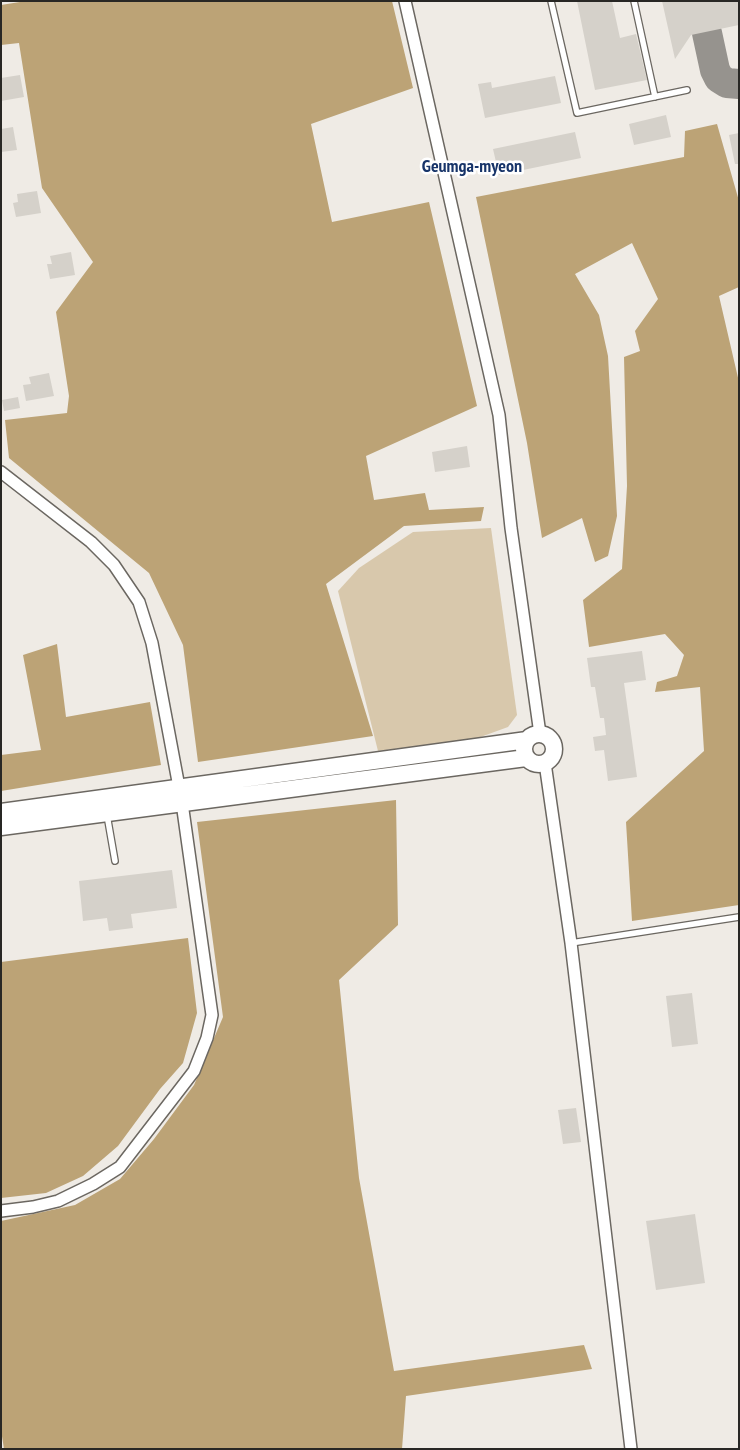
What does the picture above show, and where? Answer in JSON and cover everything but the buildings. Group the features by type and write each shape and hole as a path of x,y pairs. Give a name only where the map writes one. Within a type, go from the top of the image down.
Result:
{"street":[{"path":"1,827 107,813 180,795 533,737 549,737 554,746 553,756 545,763 535,764 526,758 523,749 533,737 499,415 405,1"},
{"path":"1,472 91,542 114,565 139,602 152,643 180,795 212,1014 207,1038 194,1071 120,1167 93,1184 58,1201 33,1207 1,1211"},
{"path":"1,812 526,758"},
{"path":"545,763 571,943 631,1449"}],"lane":[{"path":"551,1 577,113 687,90"},
{"path":"634,1 655,97"},
{"path":"107,813 114,861"},
{"path":"571,943 739,917"}],"shaded area":[{"path":"26,1 392,1 413,88 311,124 332,222 429,202 477,406 366,456 374,500 425,493 429,510 484,507 481,521 404,526 326,584 373,736 198,762 183,645 149,573 9,458 5,420 67,413 69,396 56,312 93,262 42,188 19,43 1,45 1,5"},
{"path":"717,124 739,201 739,287 719,296 739,382 739,905 632,921 626,822 704,751 700,687 655,692 657,682 677,676 684,655 665,634 589,647 583,600 622,569 627,486 624,357 640,351 635,331 658,299 632,243 575,274 599,315 608,356 617,516 608,556 595,562 582,518 542,538 527,443 476,197 684,157 685,131"},
{"path":"491,528 517,715 508,727 475,739 378,751 338,591 359,568 413,532"},
{"path":"57,644 66,717 150,702 161,765 1,791 1,755 41,750 23,655"},
{"path":"396,800 398,925 339,980 359,1178 394,1371 584,1345 592,1369 406,1396 402,1449 4,1449 1,1430 1,1221 75,1205 120,1179 154,1139 194,1085 223,1017 197,822"},
{"path":"188,938 197,1013 183,1063 160,1089 118,1146 83,1176 46,1193 1,1198 1,962"}],"taxiway":[{"path":"707,33 715,70 719,78 727,83 739,84"}],"district":[{"name":"Geumga-myeon","path":"472,167"}]}
